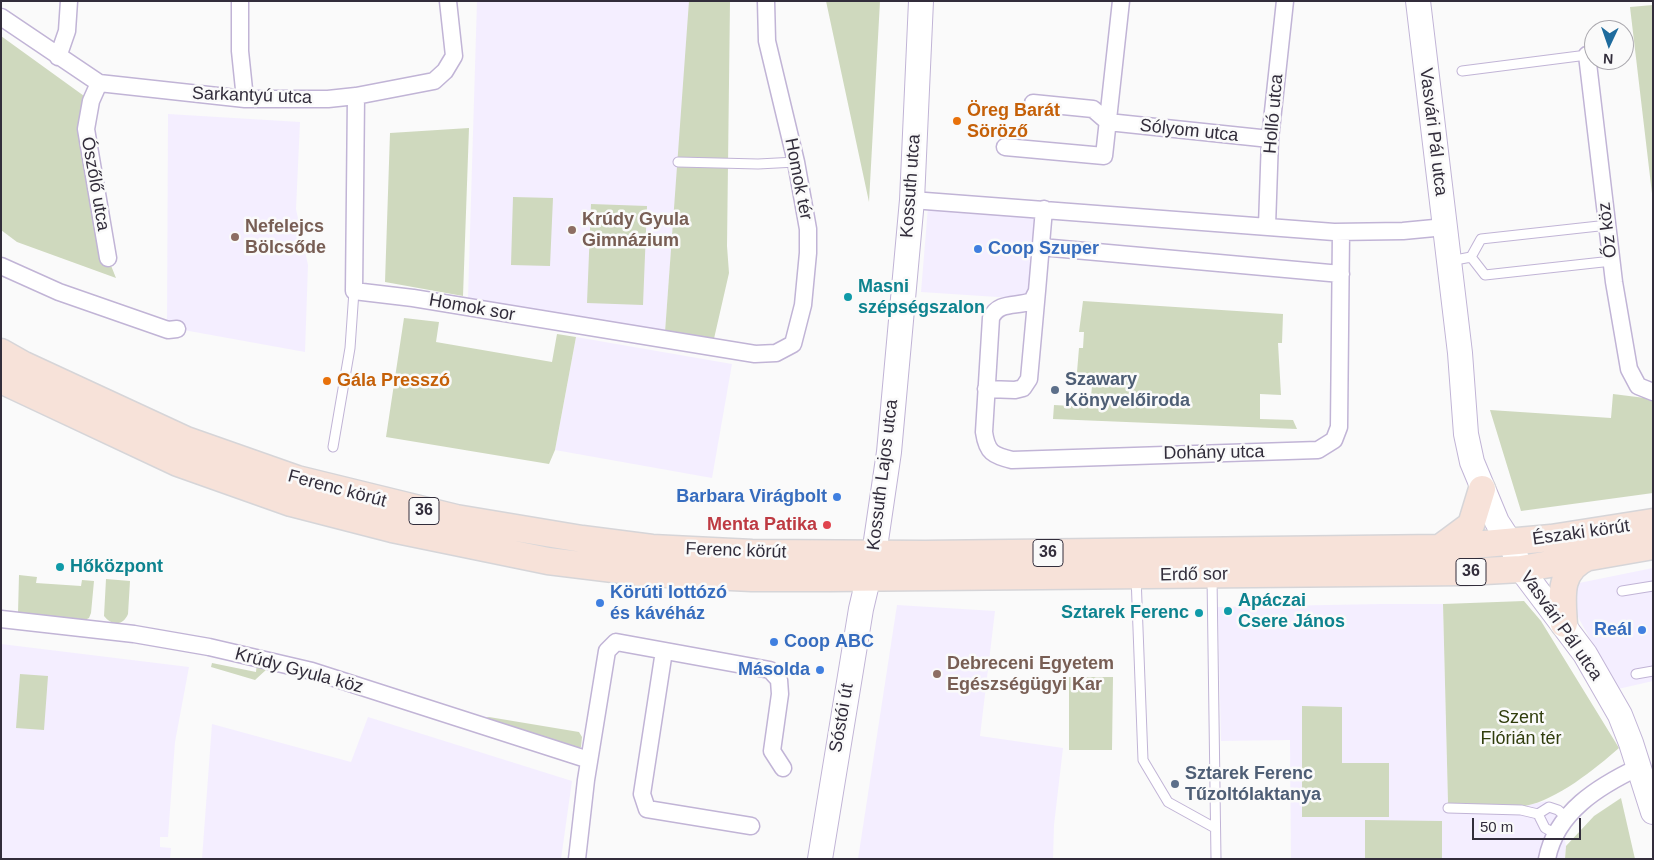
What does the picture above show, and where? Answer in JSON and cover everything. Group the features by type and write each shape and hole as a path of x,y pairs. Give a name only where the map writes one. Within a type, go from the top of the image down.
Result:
{"main road":[{"name":"Ferenc körút","path":"1,352 24,365 186,440 297,479 395,504 523,530 652,548 752,553 871,566"},
{"name":"Ferenc körút","path":"1,380 178,463 291,503 419,536 548,561 646,574 752,578 871,566"},
{"path":"1440,548 1471,525 1482,489"},
{"name":"Északi körút","path":"1510,542 1653,522"},
{"name":"Erdő sor","path":"871,566 1440,548 1510,542"},
{"name":"Északi körút","path":"1520,568 1653,546"},
{"path":"1564,624 1561,590 1563,582 1569,571 1579,561 1591,556"},
{"name":"Erdő sor","path":"871,566 1136,576 1466,572 1520,568"}],"street":[{"path":"58,57 67,31 69,1"},
{"path":"240,1 240,51 245,99"},
{"name":"Sarkantyú utca","path":"1,17 99,83 245,99 328,99 356,96 434,81 445,71 454,56 448,1"},
{"name":"Homok tér","path":"766,1 767,41 796,162 808,229 807,269 797,333 793,344 782,351"},
{"name":"Kossuth utca","path":"896,371 912,200 921,1"},
{"path":"1006,147 1104,156 1121,1"},
{"name":"Holló utca","path":"1267,226 1270,139 1286,1"},
{"name":"Vasvári Pál utca","path":"1418,1 1445,227 1460,259 1466,434 1482,489 1497,522 1510,542 1520,568 1585,654 1620,715 1653,812"},
{"name":"Őz köz","path":"1589,70 1612,261 1629,369 1638,386 1653,392"},
{"name":"Ószőlő utca","path":"99,83 91,101 86,129 95,191 108,258"},
{"path":"354,291 356,96"},
{"path":"1033,103 1093,108 1108,122"},
{"name":"Sólyom utca","path":"1108,122 1270,139"},
{"path":"912,200 1341,232 1404,231 1445,227"},
{"path":"986,389 1015,390 1023,388 1029,379 1044,209"},
{"name":"Dohány utca","path":"1037,291 1032,301 994,310 991,318 984,432 986,445 995,455 1012,460 1318,450 1334,440 1339,427 1341,232"},
{"path":"1041,247 1340,274"},
{"path":"1,266 59,292 168,330 178,329"},
{"name":"Homok sor","path":"354,291 414,298 755,354 782,351"},
{"name":"Kossuth Lajos utca","path":"871,566 889,452 896,371"},
{"name":"Sóstói út","path":"820,859 871,566"},
{"name":"Krúdy Gyula köz","path":"1,619 134,634 209,647 312,671 589,760"},
{"path":"577,859 589,760 607,651 616,642 770,670 779,680 780,694 772,751 783,768"},
{"path":"664,651 643,786 643,803 647,809 751,826"},
{"path":"1547,859 1556,834 1566,816 1596,790 1639,767"}],"lane":[{"path":"1462,71 1584,55"},
{"path":"678,162 758,164 796,162"},
{"path":"1608,225 1481,239 1460,259 1485,275 1612,261"},
{"path":"333,446 350,348 354,291"},
{"path":"1212,574 1216,859"},
{"path":"1136,576 1132,622 1143,760 1168,802 1215,828"},
{"path":"1622,591 1653,586"},
{"path":"1636,674 1653,671"},
{"path":"1448,808 1522,810 1538,814 1549,808 1558,810 1566,816"},
{"path":"1538,814 1545,828 1556,834"}],"shaded area":[{"name":"Krúdy Gyula Gimnázium","path":"477,1 690,1 665,332 468,298"},
{"name":"Nefelejcs Bölcsőde","path":"168,114 300,122 296,209 308,265 305,352 167,327"},
{"path":"928,207 1035,214 1028,299 921,292"},
{"path":"576,337 732,364 712,478 555,450"},
{"path":"1653,568 1653,681 1618,689 1573,608 1574,584"},
{"path":"1443,604 1448,803 1524,806 1546,801 1559,811 1566,846 1565,859 1291,859 1290,740 1221,741 1218,607"},
{"name":"Debreceni Egyetem Egészségügyi Kar","path":"897,605 995,611 980,736 1063,748 1054,825 1053,859 858,859"},
{"path":"1,644 189,667 175,742 168,837 160,837 160,847 171,848 170,859 1,859"},
{"path":"368,717 572,781 561,859 202,859 212,724 351,762"}],"green space":[{"path":"689,1 730,1 727,246 729,273 713,343 665,332"},
{"path":"826,1 880,1 869,202"},
{"path":"1653,5 1653,202 1634,41 1634,20 1632,20 1630,7"},
{"path":"1,36 91,101 108,258 116,278 17,242 1,230"},
{"path":"469,128 463,296 385,282 390,133"},
{"path":"513,197 553,198 550,266 511,265"},
{"path":"591,204 647,206 643,305 587,303"},
{"path":"1083,301 1283,314 1282,343 1278,343 1281,395 1260,394 1260,419 1293,420 1297,429 1053,419 1054,405 1090,407 1092,386 1076,384 1079,348 1083,348 1084,332 1079,332"},
{"path":"404,318 439,322 436,342 552,362 557,334 576,337 555,450 549,464 386,437"},
{"path":"1613,394 1653,399 1653,493 1521,511 1490,410 1611,418"},
{"path":"19,575 37,577 36,583 81,586 82,580 94,581 89,618 85,620 18,613"},
{"path":"106,579 130,581 128,614 120,623 110,622 104,616"},
{"name":"Szent Flórián tér","path":"1524,601 1541,621 1619,748 1575,783 1537,803 1507,807 1448,803 1443,604"},
{"path":"257,662 267,666 267,669 255,680 211,667 212,663 256,672"},
{"path":"20,674 48,676 44,730 16,728"},
{"path":"1069,677 1113,677 1112,750 1069,750"},
{"path":"1302,706 1342,707 1342,763 1389,763 1389,817 1302,817"},
{"path":"489,717 579,732 582,737 581,747 576,749 485,720 485,718"},
{"path":"1621,798 1635,859 1565,859 1566,846 1594,816"},
{"path":"1365,820 1442,821 1442,858 1365,859"}],"place":[{"name":"Öreg Barát Söröző","path":"957,121"},
{"name":"Krúdy Gyula Gimnázium","path":"572,230"},
{"name":"Nefelejcs Bölcsőde","path":"235,237"},
{"name":"Coop Szuper","path":"978,249"},
{"name":"Masni szépségszalon","path":"848,297"},
{"name":"Gála Presszó","path":"327,381"},
{"name":"Szawary Könyvelőiroda","path":"1055,390"},
{"name":"Barbara Virágbolt","path":"837,497"},
{"name":"Menta Patika","path":"827,525"},
{"name":"Hőközpont","path":"60,567"},
{"name":"Körúti lottózó és kávéház","path":"600,603"},
{"name":"Apáczai Csere János","path":"1228,611"},
{"name":"Sztarek Ferenc","path":"1199,613"},
{"name":"Reál","path":"1642,630"},
{"name":"Coop ABC","path":"774,642"},
{"name":"Másolda","path":"820,670"},
{"name":"Debreceni Egyetem Egészségügyi Kar","path":"937,674"},
{"name":"Sztarek Ferenc Tűzoltólaktanya","path":"1175,784"}]}
